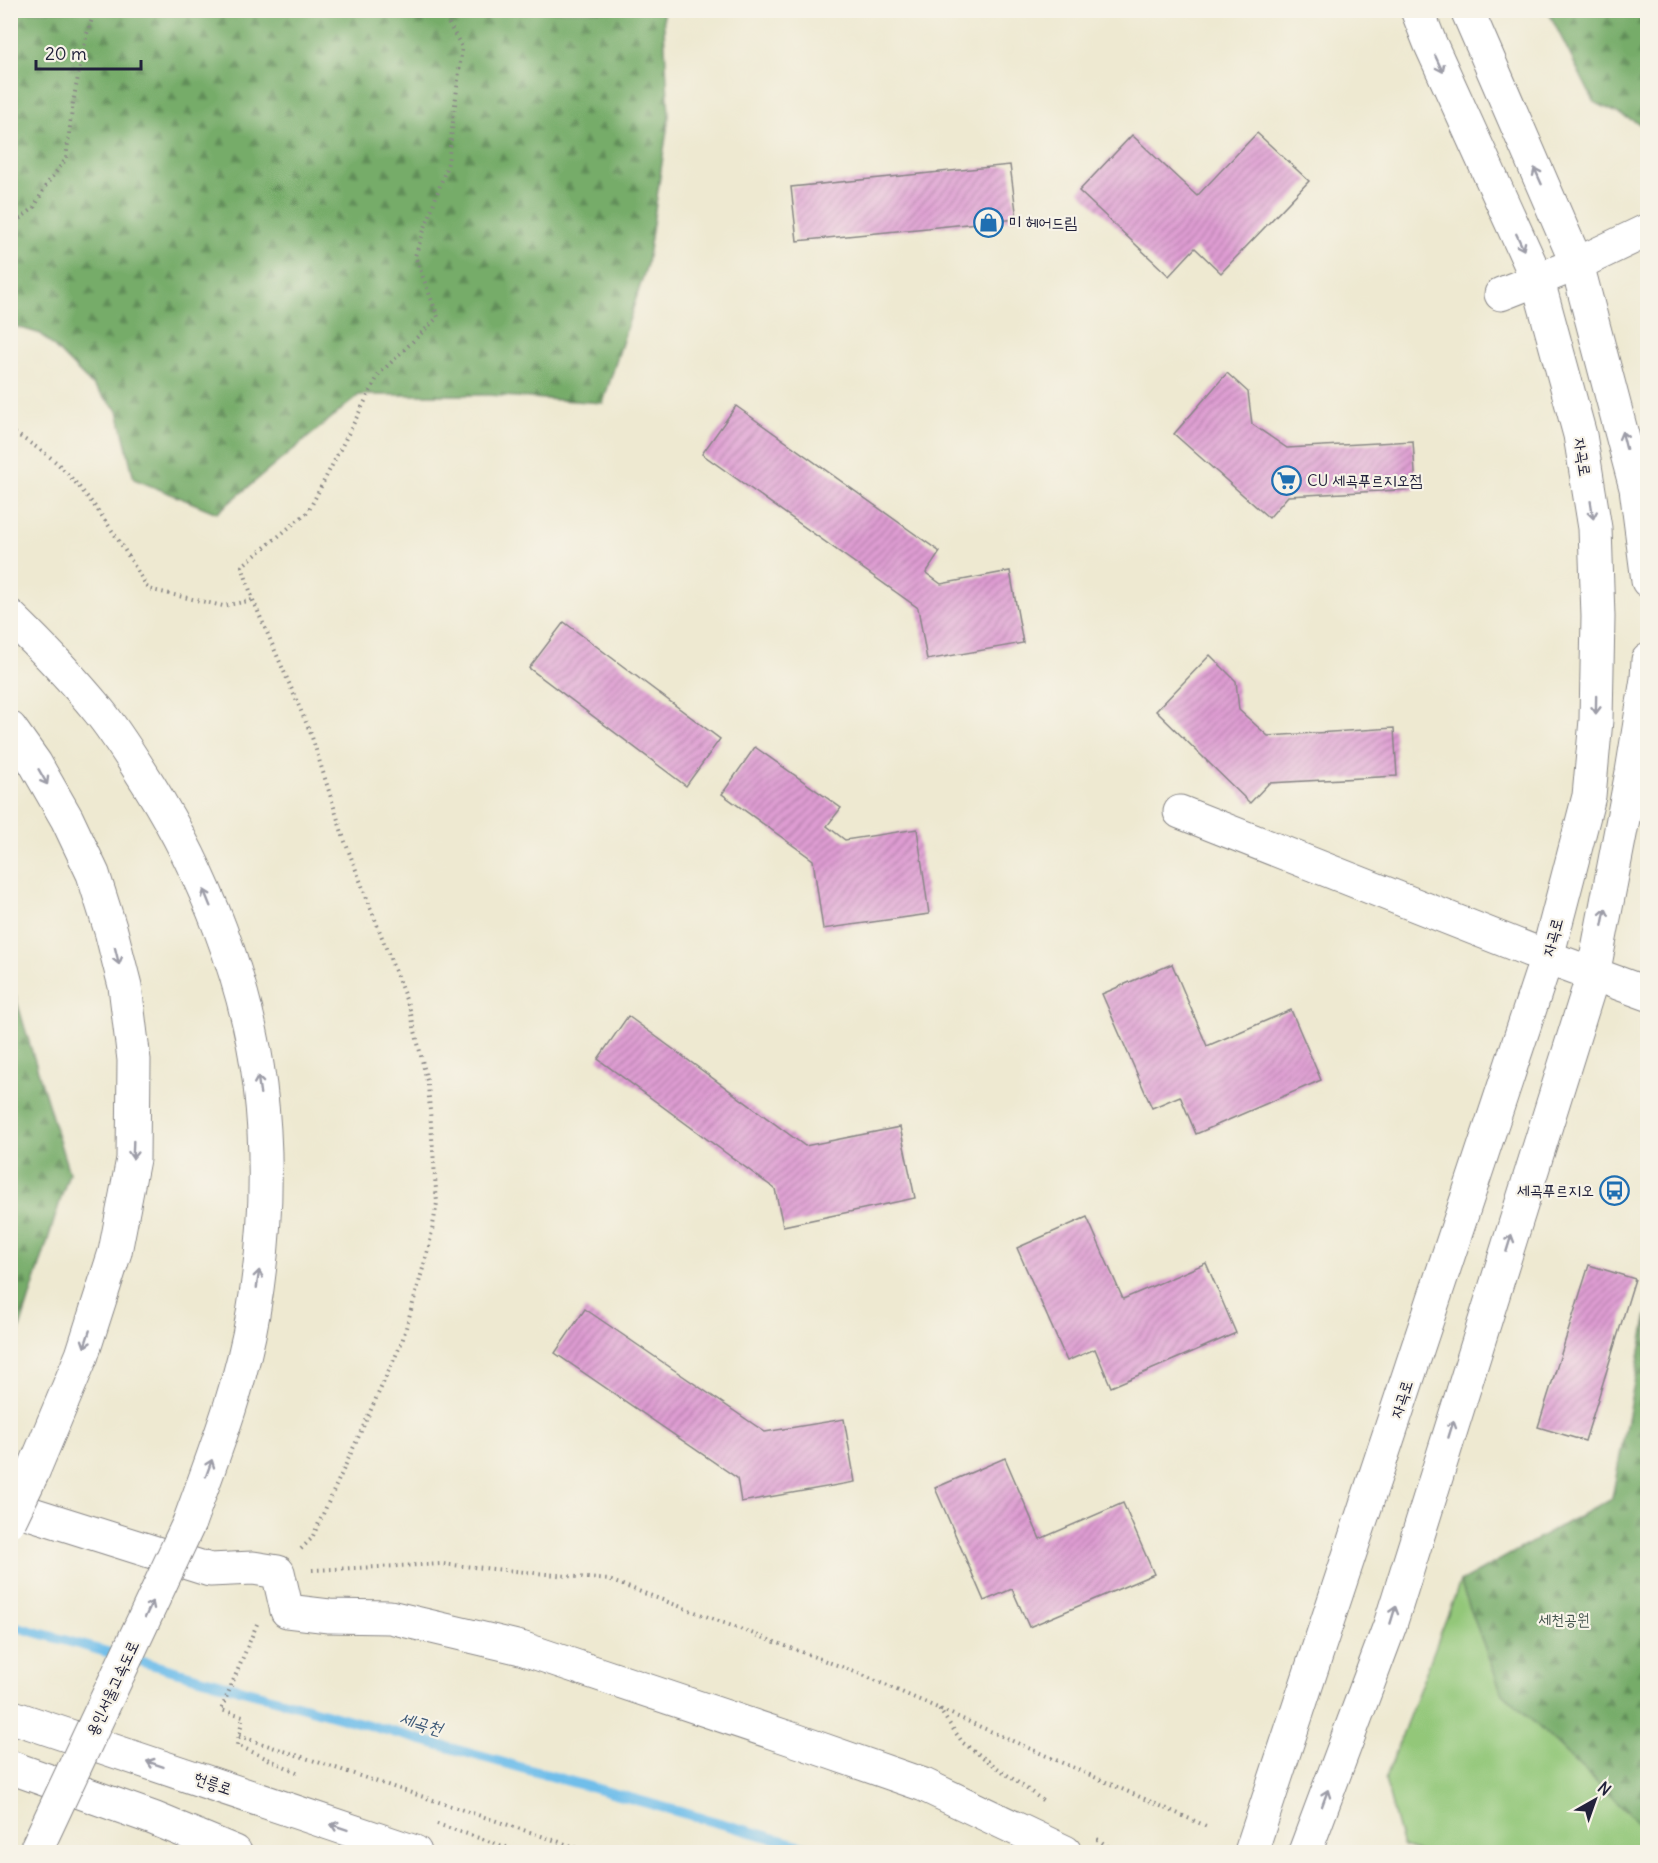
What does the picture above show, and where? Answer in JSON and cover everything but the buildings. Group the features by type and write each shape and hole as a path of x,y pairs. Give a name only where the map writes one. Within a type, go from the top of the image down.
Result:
{"main road":[{"name":"자곡로","path":"1251,1852 1547,957 1589,796 1596,720 1598,617 1595,528 1580,435 1538,280 1430,44 1417,10"},
{"path":"1467,10 1577,264 1636,488 1647,581"},
{"path":"1501,294 1577,264 1647,230"},
{"name":"용인서울고속도로","path":"10,616 58,664 100,712 165,812 193,864 235,974 250,1030 260,1084 264,1129 262,1247 253,1314 229,1413 189,1523 35,1852"},
{"path":"1305,1852 1390,1625 1593,975 1632,772 1647,679 1647,660"},
{"path":"10,729 35,763 67,819 93,874 111,931 124,986 134,1059 133,1159 115,1252 82,1355 10,1520"},
{"path":"1180,812 1593,975 1647,994"},
{"path":"10,1508 210,1570 253,1568 278,1572 287,1611 329,1616 390,1617 521,1648 924,1785 1065,1852"},
{"name":"헌릉로","path":"10,1716 415,1852"},
{"path":"10,1767 153,1818 235,1852"}],"path":[{"path":"10,226 34,208 46,185 66,159 73,102 86,37 95,10"},
{"path":"278,1572 312,1538 402,1342 429,1247 437,1203 428,1085 410,1010 344,839 311,734 253,600 242,566 308,512 379,374 438,317 415,256 448,163 462,47 441,10"},
{"path":"10,430 54,461 91,501 129,556 148,589 223,606 253,600"},
{"path":"278,1572 442,1564 609,1580 858,1673 1206,1826"},
{"path":"237,1745 243,1716 221,1710 261,1614"},
{"path":"939,1708 963,1743 1049,1805"},
{"path":"239,1736 590,1852"},
{"path":"1097,1839 1116,1852"}],"green space":[{"path":"10,11 663,11 669,116 647,264 603,403 489,395 359,395 217,513 134,479 118,411 41,334 11,325"},
{"path":"1548,11 1647,11 1647,123 1640,124 1594,102"},
{"path":"10,979 69,1173 11,1357 10,1357"},
{"name":"세천공원","path":"1647,1315 1647,1831 1501,1691 1460,1582 1612,1498"},
{"path":"1460,1582 1501,1691 1647,1831 1647,1852 1419,1852 1403,1847 1385,1780"}],"waterway":[{"name":"세곡천","path":"10,1625 823,1852"}],"place":[{"name":"미 헤어드림","path":"988,222"},
{"name":"CU 세곡푸르지오점","path":"1286,480"},
{"name":"세곡푸르지오","path":"1615,1190"}]}
